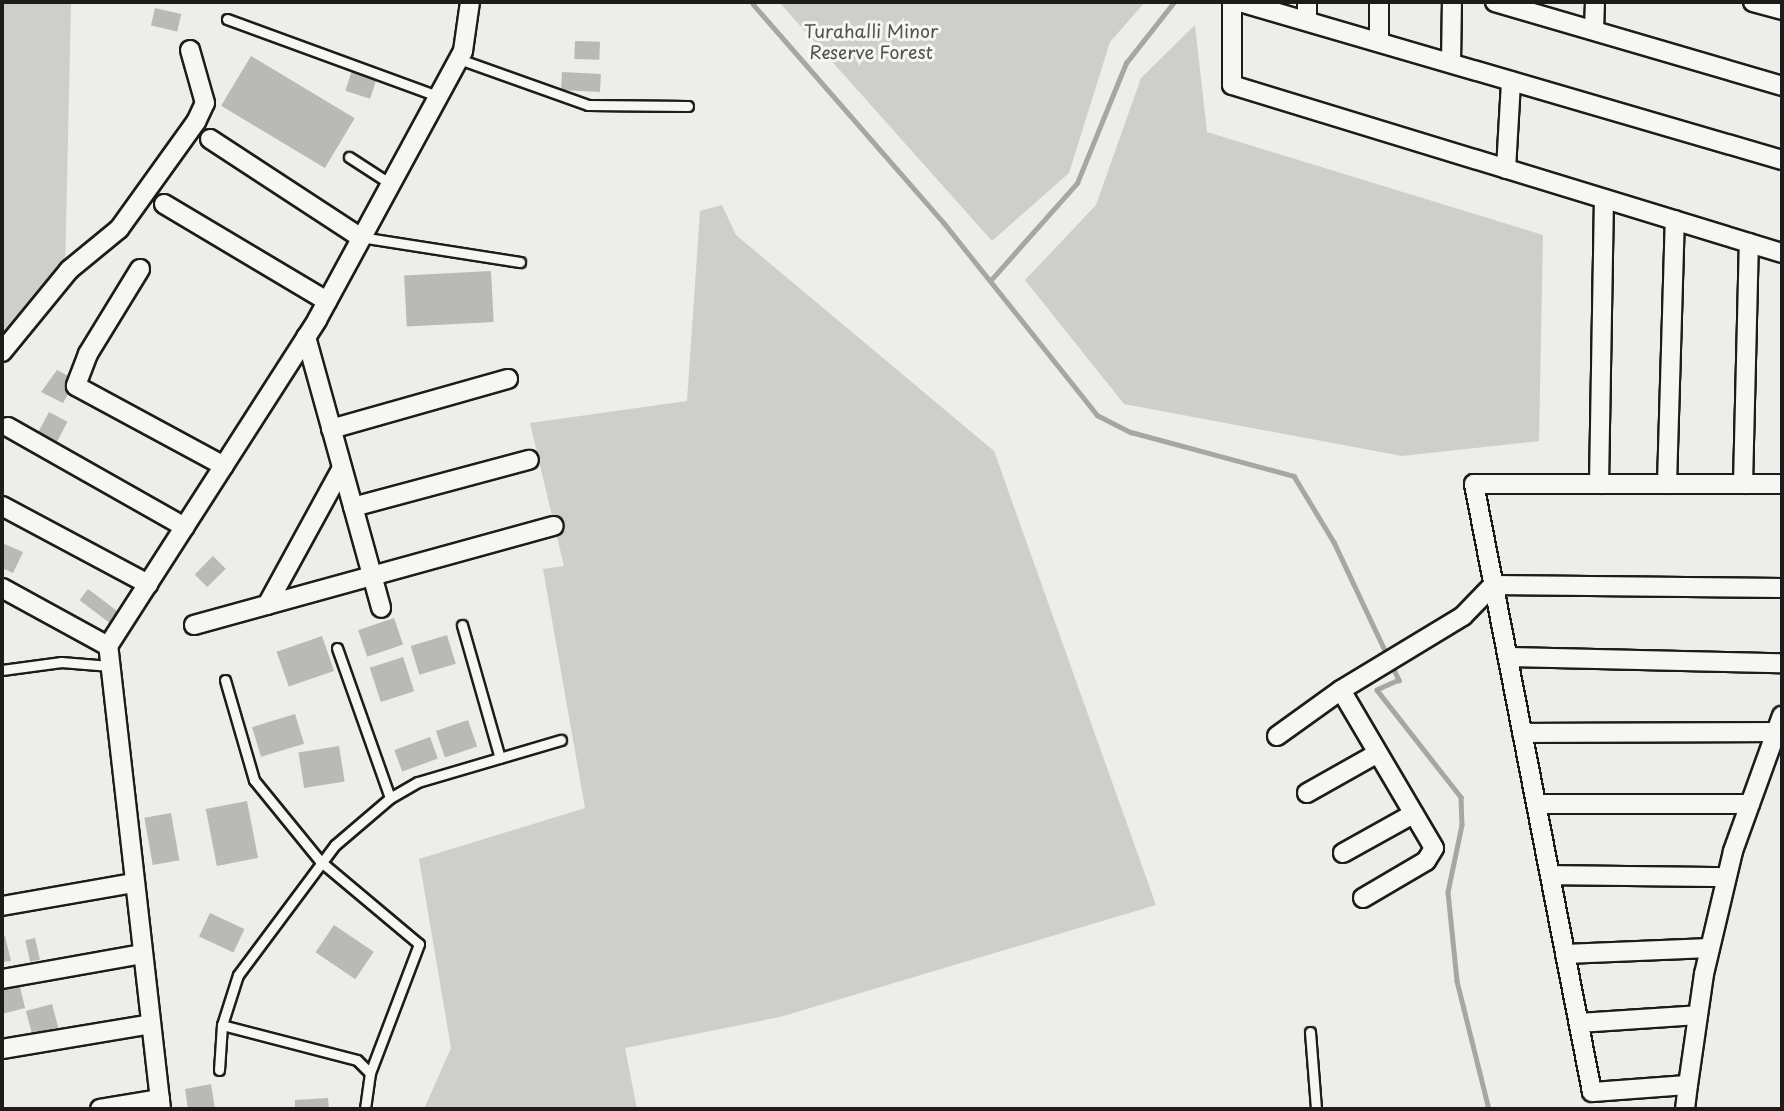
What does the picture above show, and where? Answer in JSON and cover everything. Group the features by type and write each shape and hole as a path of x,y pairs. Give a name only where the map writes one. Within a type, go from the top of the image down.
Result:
{"street":[{"path":"100,1109 160,1104 108,646 327,301 459,59 470,2"},
{"path":"1232,2 1232,85 1782,253"},
{"path":"1240,2 1782,160"},
{"path":"1307,2 1307,22"},
{"path":"1379,2 1379,42"},
{"path":"1451,64 1452,2"},
{"path":"1495,2 1523,5 1594,30 1782,86"},
{"path":"1594,30 1595,2"},
{"path":"1753,2 1782,10"},
{"path":"2,352 69,271 120,229 196,122 205,103 190,50"},
{"path":"1506,169 1511,81"},
{"path":"210,139 360,237"},
{"path":"1599,484 1604,198"},
{"path":"164,204 327,301"},
{"path":"1667,484 1675,220"},
{"path":"1743,484 1749,243"},
{"path":"140,268 88,354 76,386 224,466"},
{"path":"306,337 381,608"},
{"path":"331,429 508,379"},
{"path":"8,427 184,527"},
{"path":"353,507 529,460"},
{"path":"267,605 342,468"},
{"path":"1688,1085 1592,1092 1474,484 1782,484"},
{"path":"2,506 148,584"},
{"path":"194,625 554,526"},
{"path":"1278,736 1341,691 1463,616 1493,585 1782,588"},
{"path":"2,588 108,646"},
{"path":"1508,657 1782,663"},
{"path":"1341,691 1434,848 1426,861 1363,898"},
{"path":"1522,733 1778,724 1727,877 1710,948 1685,1109"},
{"path":"1307,793 1378,753"},
{"path":"1536,804 1750,804"},
{"path":"1343,853 1413,814"},
{"path":"1550,875 1727,877"},
{"path":"2,906 134,883"},
{"path":"1565,954 1710,948"},
{"path":"2,979 142,954"},
{"path":"1579,1023 1698,1015"},
{"path":"2,1049 151,1024"}],"lane":[{"path":"227,19 437,96"},
{"path":"459,59 588,104 688,106"},
{"path":"349,157 389,183"},
{"path":"360,237 520,262"},
{"path":"462,625 500,758"},
{"path":"337,649 390,797"},
{"path":"2,670 61,662 110,666"},
{"path":"225,680 254,780 320,861 419,944 370,1073 365,1109"},
{"path":"219,1070 222,1025 238,975 320,861 390,797 418,782 561,740"},
{"path":"222,1025 357,1060 370,1073"},
{"path":"1310,1032 1316,1109"}],"green space":[{"path":"2,2 71,2 65,272 2,357"},
{"name":"Turahalli Minor Reserve Forest","path":"779,2 1145,2 1110,42 1069,173 992,241"},
{"path":"1195,25 1207,132 1543,235 1539,441 1402,456 1124,404 1025,280 1096,205 1141,78"},
{"path":"722,205 736,235 994,451 1156,905 780,1017 625,1048 637,1109 424,1109 451,1048 419,859 585,808 543,569 564,566 530,423 687,401 700,211"}],"building":[{"path":"155,8 181,14 177,32 151,26"},
{"path":"575,41 600,42 599,60 574,59"},
{"path":"251,56 355,118 325,168 221,106"},
{"path":"354,64 379,72 370,99 345,91"},
{"path":"562,72 601,74 600,92 561,90"},
{"path":"491,271 494,322 407,326 404,276"},
{"path":"57,370 76,380 63,403 41,392"},
{"path":"49,412 68,422 57,442 38,432"},
{"path":"2,543 23,552 13,573 2,568"},
{"path":"213,556 226,569 207,587 195,574"},
{"path":"88,589 119,612 111,624 80,600"},
{"path":"394,618 403,644 367,657 358,630"},
{"path":"447,635 456,664 419,675 411,646"},
{"path":"322,636 334,671 289,687 277,652"},
{"path":"403,657 414,691 381,702 370,668"},
{"path":"295,714 304,744 261,757 252,727"},
{"path":"468,720 477,746 445,758 436,731"},
{"path":"430,737 438,759 402,772 394,750"},
{"path":"339,746 345,782 304,788 299,752"},
{"path":"247,801 258,858 217,866 206,809"},
{"path":"171,813 179,860 153,865 144,818"},
{"path":"210,913 244,929 233,953 199,937"},
{"path":"334,925 374,952 355,979 316,952"},
{"path":"2,936 5,936 11,961 2,962"},
{"path":"35,938 40,959 30,962 25,940"},
{"path":"18,978 25,1008 2,1014 2,982"},
{"path":"52,1004 58,1027 32,1034 26,1011"},
{"path":"211,1084 215,1109 188,1109 185,1089"},
{"path":"328,1098 329,1109 295,1109 295,1100"}],"waterway":[{"path":"990,281 1077,183 1126,63 1174,2"},
{"path":"753,4 944,223 1097,415 1131,432 1294,476 1334,542 1388,657"},
{"path":"1392,665 1399,680 1377,690 1461,797 1462,825 1448,892 1457,981 1489,1109"}]}
